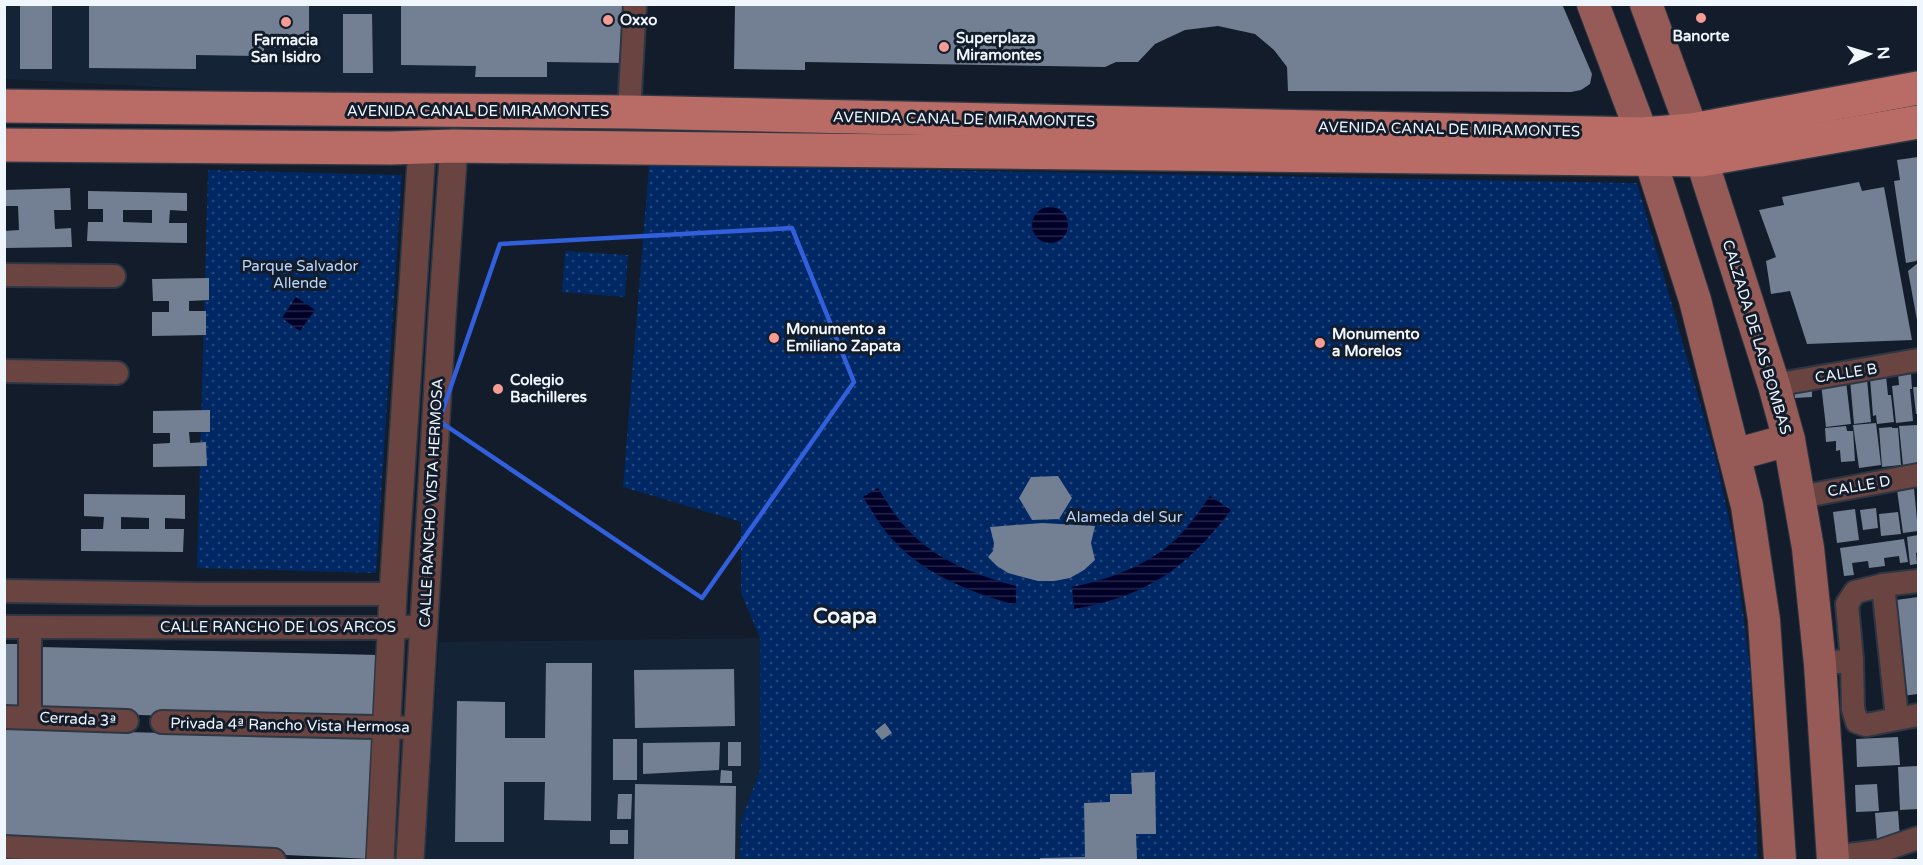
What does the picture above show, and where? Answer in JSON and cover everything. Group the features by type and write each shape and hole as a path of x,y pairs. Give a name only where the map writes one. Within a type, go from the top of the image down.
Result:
{"main road":[{"path":"1593,4 1646,147 1695,300 1747,506 1764,620 1780,861"},
{"name":"CALZADA DE LAS BOMBAS","path":"1646,4 1697,145 1774,385 1789,440 1808,548 1820,664 1833,859"},
{"name":"AVENIDA CANAL DE MIRAMONTES","path":"1697,145 1918,88"},
{"name":"AVENIDA CANAL DE MIRAMONTES","path":"4,106 629,112 1646,147"},
{"name":"AVENIDA CANAL DE MIRAMONTES","path":"4,145 1646,147 1697,145 1918,122"},
{"path":"1734,455 1789,440"}],"street":[{"path":"629,112 635,4"},
{"name":"CALLE RANCHO VISTA HERMOSA","path":"380,861 393,594 438,146"},
{"name":"CALLE RANCHO VISTA HERMOSA","path":"410,861 442,306 438,146"},
{"path":"4,275 114,276"},
{"name":"CALLE B","path":"1774,385 1918,360"},
{"path":"4,371 117,373"},
{"name":"CALLE D","path":"1800,497 1918,475"},
{"path":"1883,585 1908,716 1866,724 1857,722 1852,709 1852,660 1847,604 1855,592 1883,585 1918,581"},
{"path":"4,591 393,594"},
{"path":"132,626 133,593"},
{"name":"CALLE RANCHO DE LOS ARCOS","path":"4,627 391,628 425,626"},
{"name":"Cerrada 3ª","path":"30,627 30,716"},
{"path":"1820,664 1852,660"},
{"name":"Cerrada 3ª","path":"4,717 30,716 127,721"},
{"name":"Privada 4ª Rancho Vista Hermosa","path":"162,722 418,728"},
{"path":"1833,859 1880,851 1918,838"},
{"path":"4,847 274,861"}],"highlighted area":[{"path":"792,228 854,382 702,598 439,421 500,244"}],"shaded area":[{"path":"4,5 637,5 630,112 5,79"},
{"path":"1050,207 1063,212 1068,225 1063,238 1050,243 1037,238 1032,225 1037,212"},
{"path":"296,297 315,310 300,331 282,318"},
{"path":"878,488 904,525 931,550 972,572 1016,586 1016,605 951,582 908,554 886,532 863,497"},
{"path":"1210,496 1231,510 1215,530 1181,563 1144,587 1123,596 1074,609 1072,587 1116,575 1158,554 1181,534"},
{"path":"760,638 760,770 741,821 740,860 424,860 439,642"}],"green space":[{"name":"Alameda del Sur","path":"649,165 1637,183 1717,462 1735,548 1750,669 1758,860 740,860 741,821 760,770 760,638 741,593 741,522 623,487"},
{"name":"Parque Salvador Allende","path":"208,170 402,175 376,573 197,568"},
{"path":"565,251 628,255 625,297 562,292"}],"building":[{"path":"20,4 52,4 52,69 20,69"},
{"path":"89,4 309,4 309,39 303,48 264,48 264,56 196,55 196,69 89,68"},
{"path":"401,4 626,4 626,63 547,62 547,77 475,77 476,66 401,65"},
{"name":"Superplaza Miramontes","path":"735,4 1562,4 1592,74 1590,84 1581,90 1571,92 1288,91 1287,67 1274,50 1255,34 1218,26 1185,30 1155,44 1138,62 1116,62 1105,67 805,62 805,70 734,69"},
{"path":"343,14 372,14 373,73 343,73"},
{"path":"1918,157 1918,259 1906,263 1894,181 1900,180 1897,160"},
{"path":"1859,182 1862,191 1884,187 1912,340 1807,344 1790,291 1771,294 1766,261 1776,257 1759,210 1784,205 1782,197"},
{"path":"70,188 71,210 54,210 55,229 71,228 72,247 5,248 4,231 19,230 18,206 4,206 4,190"},
{"path":"88,191 187,193 187,211 170,210 169,223 187,223 187,243 87,241 88,222 103,222 103,209 88,209","holes":["123,210 152,210 152,223 123,222"]},
{"path":"1918,263 1918,320 1917,320 1908,271"},
{"path":"209,278 209,300 189,301 189,311 206,311 206,335 152,336 152,312 169,312 169,301 153,301 152,279"},
{"path":"1911,374 1913,421 1896,423 1892,386 1899,385 1898,375"},
{"path":"1886,376 1894,422 1877,424 1876,415 1873,416 1870,378"},
{"path":"1867,379 1871,422 1854,424 1850,380"},
{"path":"1846,381 1851,424 1826,427 1821,384"},
{"path":"1812,387 1812,397 1795,398 1794,389"},
{"path":"1913,387 1918,387 1918,414 1916,414"},
{"path":"210,410 210,432 189,432 190,443 206,442 207,466 153,467 153,444 170,443 170,433 153,433 153,411"},
{"path":"1876,423 1881,465 1859,468 1853,425"},
{"path":"1917,425 1918,464 1903,466 1899,426"},
{"path":"1846,426 1847,431 1853,431 1855,461 1841,462 1840,450 1836,451 1836,441 1826,442 1825,428"},
{"path":"1879,428 1898,428 1901,465 1882,467"},
{"path":"1058,476 1072,498 1059,519 1032,520 1019,498 1031,477"},
{"path":"1914,488 1918,531 1903,533 1897,490"},
{"path":"84,494 185,495 185,519 165,518 165,529 184,529 183,552 81,551 81,529 103,529 104,517 84,516","holes":["121,517 149,518 149,529 121,529"]},
{"path":"1876,508 1878,528 1863,530 1860,510"},
{"path":"1855,509 1859,540 1837,543 1833,512"},
{"path":"1898,512 1901,534 1881,536 1879,514"},
{"path":"1042,523 1095,526 1091,543 1095,560 1070,578 1038,581 1008,573 988,557 993,551 994,543 990,527"},
{"path":"1918,535 1917,564 1910,565 1907,537"},
{"path":"1904,539 1908,562 1900,563 1899,556 1884,558 1885,566 1869,568 1868,561 1852,563 1854,575 1844,576 1840,548"},
{"path":"1918,597 1918,694 1902,696 1896,600"},
{"path":"4,644 21,644 21,715 4,715"},
{"path":"40,647 379,655 376,722 41,712"},
{"path":"546,663 592,663 591,821 544,820 545,782 504,782 504,842 455,842 457,701 505,702 505,738 545,738"},
{"path":"734,669 735,726 635,728 634,670"},
{"path":"885,723 892,733 882,740 875,731"},
{"path":"4,729 372,738 371,859 4,842"},
{"path":"1898,737 1900,765 1857,767 1856,739"},
{"path":"613,739 637,739 637,780 613,780"},
{"path":"720,742 719,770 643,774 643,743"},
{"path":"728,742 741,742 741,766 728,766"},
{"path":"1918,766 1918,809 1900,810 1898,767"},
{"path":"721,770 732,771 732,783 720,783"},
{"path":"1155,772 1156,834 1136,834 1137,860 1040,860 1040,858 1085,857 1084,803 1110,802 1110,794 1132,794 1131,773"},
{"path":"635,784 736,786 735,860 634,860"},
{"path":"1877,784 1879,811 1856,812 1855,785"},
{"path":"618,794 632,794 631,819 617,819"},
{"path":"1898,811 1900,839 1877,841 1875,813"},
{"path":"610,830 628,830 628,844 610,844"}],"place":[{"name":"Banorte","path":"1701,18"},
{"name":"Oxxo","path":"608,20"},
{"name":"Farmacia San Isidro","path":"286,22"},
{"name":"Superplaza Miramontes","path":"944,47"},
{"name":"Monumento a Emiliano Zapata","path":"774,338"},
{"name":"Monumento a Morelos","path":"1320,343"},
{"name":"Colegio Bachilleres","path":"498,389"}],"district":[{"name":"Coapa","path":"845,616"}]}
